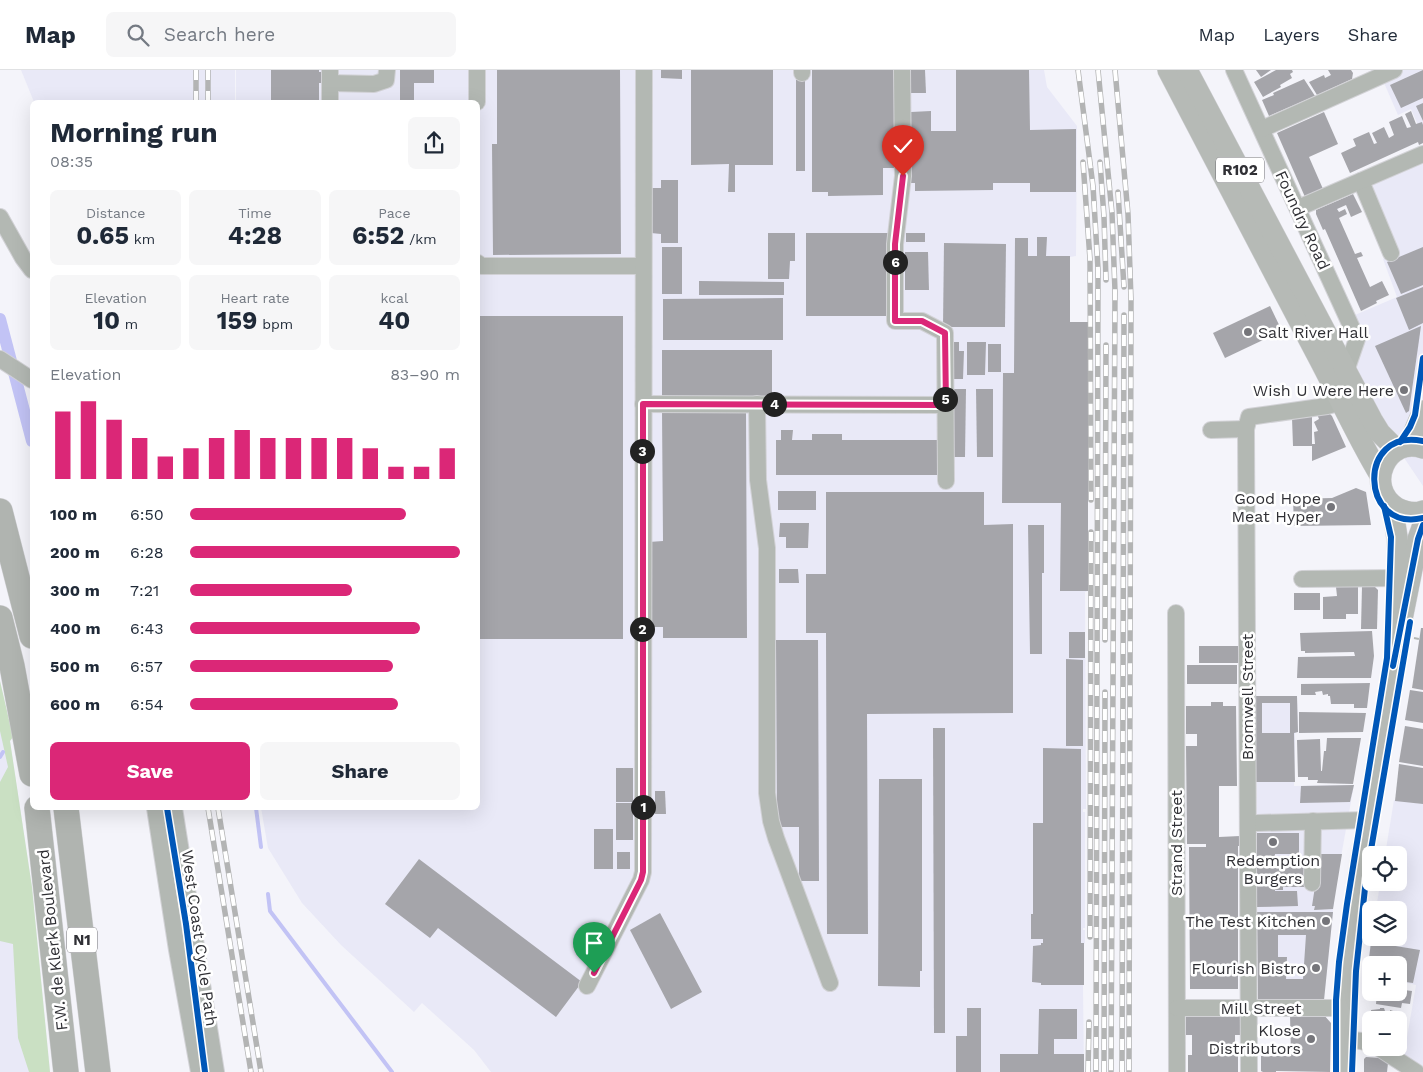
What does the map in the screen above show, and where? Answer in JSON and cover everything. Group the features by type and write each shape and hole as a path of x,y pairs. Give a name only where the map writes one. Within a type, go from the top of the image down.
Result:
{"highway":[{"path":"0,511 30,628"},
{"path":"0,618 12,666 30,763"},
{"name":"F.W. de Klerk Boulevard","path":"38,810 66,1072"},
{"name":"F.W. de Klerk Boulevard","path":"66,810 98,1072"}],"main road":[{"name":"R102","path":"1168,70 1380,475 1381,489 1392,505 1397,537 1401,648"},
{"name":"R102","path":"1187,70 1380,433 1409,448"},
{"path":"1380,475 1383,465 1389,456 1409,448 1423,411"},
{"path":"1392,505 1400,510 1409,512 1423,511"},
{"name":"R102","path":"1345,1072 1345,1008 1348,950 1367,820 1401,648 1418,539 1423,525"}],"street":[{"path":"330,100 330,77 374,84 386,80 387,70"},
{"path":"477,70 477,100"},
{"path":"587,986 641,880 643,872 644,70"},
{"path":"902,70 903,176 895,244 895,321 922,321 945,333 946,481"},
{"name":"Foundry Road","path":"1234,70 1357,338 1346,371"},
{"path":"1262,129 1363,76 1394,70"},
{"path":"1298,208 1423,154"},
{"path":"1361,181 1391,253"},
{"path":"0,217 22,258 30,268"},
{"path":"480,265 644,266"},
{"path":"0,359 29,378"},
{"path":"1211,430 1246,428 1249,417 1327,406 1342,402"},
{"path":"643,404 946,405"},
{"path":"757,404 758,480 767,548 769,810 776,838 830,983"},
{"name":"Bromwell Street","path":"1246,428 1249,1072"},
{"path":"1302,579 1397,578"},
{"name":"Strand Street","path":"1176,613 1177,1072"},
{"path":"155,810 177,950 199,1072"},
{"path":"174,810 216,1072"},
{"path":"1257,822 1367,820"},
{"path":"1312,883 1313,821"},
{"name":"Mill Street","path":"1177,1008 1345,1008"},
{"path":"1345,1039 1362,1041"},
{"path":"1391,1056 1416,1072"}],"path":[{"path":"1401,648 1409,629"}],"shaded area":[{"path":"21,70 235,70 235,100 33,100"},
{"path":"236,70 1044,70 1047,87 1077,126 1076,256 1070,257 1070,322 1088,322 1088,591 1085,592 1086,809 1083,809 1083,812 1085,812 1085,928 1083,928 1085,930 1083,986 1084,1072 491,1072 474,1050 422,1003 414,1012 341,945 302,903 268,848 261,810 480,810 480,100 236,100"},
{"path":"1394,70 1423,70 1423,137 1411,109 1398,115 1381,76"},
{"path":"1423,154 1423,486 1346,371 1357,339 1348,318 1397,297 1383,259 1391,253 1361,181"},
{"path":"0,681 13,737 10,741 32,887 50,1072 0,1072"},
{"path":"1256,696 1297,696 1298,732 1295,733 1294,786 1354,785 1335,890 1324,1000 1258,1000"},
{"path":"1394,800 1423,804 1423,1067 1406,1056 1416,985 1407,983 1407,956 1369,956 1370,946 1407,946 1407,901 1377,901 1379,891 1407,891 1407,846 1386,846"}],"green space":[{"path":"0,681 13,737 10,741 32,887 50,1072 29,1072 18,1038 13,944 0,941 0,782 8,767 0,731"}],"building":[{"path":"271,70 319,70 319,72 326,72 326,83 319,83 319,100 271,100"},
{"path":"400,70 434,70 434,83 414,83 414,100 400,100"},
{"path":"497,70 620,70 621,254 493,255 492,144 497,144"},
{"path":"661,70 682,70 682,79 661,78"},
{"path":"691,70 773,70 773,165 735,165 735,192 728,192 729,164 691,165"},
{"path":"812,70 897,70 898,168 883,168 883,195 828,196 828,192 812,192"},
{"path":"909,70 925,70 926,93 909,93"},
{"path":"956,70 1029,70 1030,130 1076,129 1076,192 1030,192 1030,183 993,183 993,190 915,191 915,183 909,183 911,112 931,111 931,131 956,131"},
{"path":"1256,70 1271,70 1261,77"},
{"path":"1276,70 1292,70 1293,72 1290,74 1292,78 1263,97 1254,82"},
{"path":"1328,70 1351,70 1353,73 1352,79 1317,95 1309,82 1324,75 1325,78 1331,75"},
{"path":"1423,70 1423,98 1401,108 1390,85"},
{"path":"796,79 805,79 805,171 796,171"},
{"path":"1304,79 1315,96 1269,116 1262,100"},
{"path":"1423,103 1423,121 1416,106"},
{"path":"1411,111 1416,124 1422,122 1423,143 1419,145 1418,142 1350,173 1341,153 1356,146 1353,139 1369,132 1374,144 1377,143 1372,133 1384,127 1389,138 1394,135 1389,122 1402,116 1407,128 1411,127 1405,114"},
{"path":"1324,112 1338,144 1309,157 1323,189 1305,197 1277,133"},
{"path":"661,180 678,180 678,243 661,243 661,234 651,233 651,188 661,188"},
{"path":"1353,194 1362,212 1351,217 1346,205 1337,209 1339,212 1345,209 1347,214 1339,218 1355,254 1361,252 1363,256 1357,258 1370,287 1382,281 1389,295 1361,311 1325,229 1323,230 1316,214 1316,210"},
{"path":"768,233 795,233 795,261 790,261 789,279 768,279"},
{"path":"806,233 888,233 888,316 806,316"},
{"path":"906,233 925,233 925,242 906,242"},
{"path":"1037,237 1047,237 1046,256 1070,256 1070,322 1088,322 1088,591 1060,591 1061,503 1002,503 1003,373 1014,373 1015,238 1028,238 1028,256 1037,256"},
{"path":"944,243 1006,244 1005,327 943,327"},
{"path":"662,247 682,247 682,294 662,294"},
{"path":"1423,247 1423,285 1401,294 1387,262"},
{"path":"905,252 928,252 929,290 905,290"},
{"path":"699,281 784,282 784,295 699,295"},
{"path":"1423,287 1423,323 1409,330 1396,298"},
{"path":"783,298 783,340 663,340 663,299"},
{"name":"Salt River Hall","path":"1270,306 1282,331 1225,358 1213,333"},
{"path":"480,316 623,316 623,639 480,639"},
{"path":"1421,326 1409,411 1406,413 1375,346"},
{"path":"951,342 959,342 959,351 964,351 963,379 951,379"},
{"path":"967,342 986,342 985,375 967,375"},
{"path":"988,344 1001,344 1001,372 988,372"},
{"path":"662,350 772,350 772,398 662,398"},
{"path":"950,389 966,389 965,457 950,457"},
{"path":"976,389 993,389 993,457 977,457"},
{"path":"662,411 746,411 747,638 663,638 663,627 649,627 649,542 663,541"},
{"path":"1329,413 1346,447 1312,461 1312,446 1293,446 1292,418 1312,416 1312,444 1315,444 1314,432 1318,431 1314,422 1319,419 1317,414"},
{"path":"781,430 793,430 792,440 812,440 812,434 842,434 842,440 940,440 940,475 776,475 776,440 781,440"},
{"name":"Good Hope Meat Hyper","path":"1356,488 1366,492 1371,525 1294,526 1293,499 1332,498"},
{"path":"778,491 816,491 816,510 778,510"},
{"path":"826,492 984,492 984,525 1013,524 1013,713 867,714 868,934 827,934 826,633 806,633 806,574 826,574"},
{"path":"780,523 809,523 808,548 786,548 786,537 779,537"},
{"path":"1028,525 1044,525 1042,654 1030,654"},
{"path":"779,569 798,569 799,583 779,583"},
{"path":"1362,586 1375,587 1378,590 1377,629 1361,629"},
{"path":"1336,587 1358,587 1358,614 1346,614 1346,619 1323,619 1323,597 1337,596"},
{"path":"1294,593 1320,593 1320,610 1294,610"},
{"path":"1421,628 1423,628 1423,690 1412,688"},
{"path":"1372,631 1374,656 1371,678 1297,678 1298,657 1355,656 1354,652 1305,653 1305,651 1301,651 1300,633"},
{"path":"1069,632 1085,632 1085,658 1069,658"},
{"path":"776,640 818,640 819,881 799,881 799,827 777,827"},
{"path":"1199,646 1239,646 1239,663 1199,663"},
{"path":"1066,659 1083,660 1083,746 1066,746"},
{"path":"1187,665 1237,665 1237,684 1187,684"},
{"path":"1370,683 1367,708 1354,708 1354,704 1331,704 1330,696 1328,694 1323,695 1322,691 1315,692 1316,695 1301,695 1301,684"},
{"path":"1410,690 1423,692 1423,723 1405,720"},
{"path":"1256,696 1297,696 1298,732 1294,733 1295,782 1256,782","holes":["1262,703 1290,703 1290,733 1262,733"]},
{"path":"1211,702 1223,702 1223,706 1236,706 1237,786 1219,786 1219,837 1240,836 1240,846 1238,846 1238,989 1190,989 1189,847 1206,847 1206,844 1187,844 1186,746 1197,746 1197,734 1186,734 1186,706 1211,706"},
{"path":"1299,712 1366,713 1363,732 1299,733"},
{"path":"1405,726 1423,729 1423,766 1399,762"},
{"path":"933,728 945,728 945,1033 934,1033"},
{"path":"1327,738 1361,738 1353,784 1317,783 1318,780 1298,777 1297,740 1320,739 1322,771"},
{"path":"1043,748 1081,749 1081,943 1084,943 1084,985 1041,985 1041,983 1032,982 1033,946 1043,943 1043,939 1031,939 1031,914 1033,914 1033,823 1043,823"},
{"path":"1399,764 1423,768 1423,804 1395,801"},
{"path":"616,768 633,768 633,802 616,802"},
{"path":"879,779 922,779 922,971 920,971 920,987 878,986"},
{"path":"1354,785 1350,802 1300,803 1301,786"},
{"path":"655,791 665,791 666,814 655,814"},
{"path":"616,803 633,803 633,840 616,840"},
{"path":"594,829 613,829 613,869 594,869"},
{"path":"1257,833 1299,833 1299,854 1275,854 1275,857 1307,857 1307,887 1283,887 1283,890 1275,890 1297,891 1298,906 1257,907"},
{"path":"617,852 630,852 630,869 617,869"},
{"path":"1320,854 1342,854 1333,909 1314,910 1315,906 1312,906"},
{"path":"419,859 582,982 556,1017 438,928 430,938 385,904"},
{"path":"1257,912 1333,912 1324,1000 1258,1000","holes":["1278,935 1306,935 1303,979 1286,979 1287,957 1278,957"]},
{"path":"660,913 702,992 671,1009 630,930"},
{"path":"1371,946 1396,946 1420,950 1413,983 1407,982 1407,956 1369,956"},
{"path":"1407,990 1412,991 1410,1004 1402,1003 1401,1008 1376,1004 1376,1001 1407,1001"},
{"path":"967,1008 981,1008 981,1072 956,1072 956,1036 967,1036"},
{"path":"1384,1008 1385,1011 1371,1011 1371,1010"},
{"path":"1039,1009 1077,1009 1077,1039 1054,1039 1054,1054 1084,1054 1084,1072 1000,1072 1000,1054 1038,1054"},
{"name":"Klose Distributors","path":"1323,1014 1331,1023 1330,1072 1261,1071 1261,1056 1291,1056 1290,1015"},
{"path":"1186,1015 1240,1015 1240,1035 1235,1035 1235,1055 1238,1055 1238,1072 1188,1072 1188,1055 1192,1055 1192,1035 1186,1035"},
{"path":"1366,1057 1381,1058 1388,1063 1387,1072 1364,1072 1364,1059"}],"waterway":[{"path":"0,319 30,433"},
{"path":"0,757 3,752"},
{"path":"256,810 261,847"},
{"path":"268,894 270,911 392,1072"}],"railway":[{"path":"196,70 196,100"},
{"path":"208,70 208,100"},
{"path":"1078,70 1093,186 1098,269 1096,1072"},
{"path":"1098,70 1112,213 1115,291 1111,1072"},
{"path":"1115,70 1128,214 1131,299 1129,1072"},
{"path":"1083,162 1090,259 1091,500"},
{"path":"1100,162 1106,280"},
{"path":"1118,192 1124,287"},
{"path":"1122,1072 1124,315"},
{"path":"1105,640 1106,345"},
{"path":"1090,937 1091,532"},
{"path":"1104,1072 1105,692"},
{"path":"208,810 251,1072"},
{"path":"218,810 261,1072"},
{"path":"1088,1072 1089,1022"}],"cycle path":[{"path":"1400,442 1415,415 1423,358"},
{"path":"1423,441 1401,441 1386,449 1377,463 1374,480 1378,497 1387,510 1402,518 1423,518"},
{"path":"1336,1072 1336,1000 1339,962 1387,658 1391,537 1384,506"},
{"path":"1393,666 1418,539 1423,525"},
{"path":"1352,1072 1356,971 1366,879 1410,622"},
{"name":"West Coast Cycle Path","path":"167,810 186,924 205,1072"}],"place":[{"name":"Salt River Hall","path":"1248,332"},
{"name":"Wish U Were Here","path":"1404,390"},
{"name":"Good Hope Meat Hyper","path":"1331,507"},
{"name":"Redemption Burgers","path":"1273,842"},
{"name":"The Test Kitchen","path":"1326,921"},
{"name":"Flourish Bistro","path":"1316,968"},
{"name":"Klose Distributors","path":"1311,1039"}],"route":[{"path":"594,973 641,880 643,872 643,404 946,405 945,333 922,321 895,321 895,244 903,176"}]}
